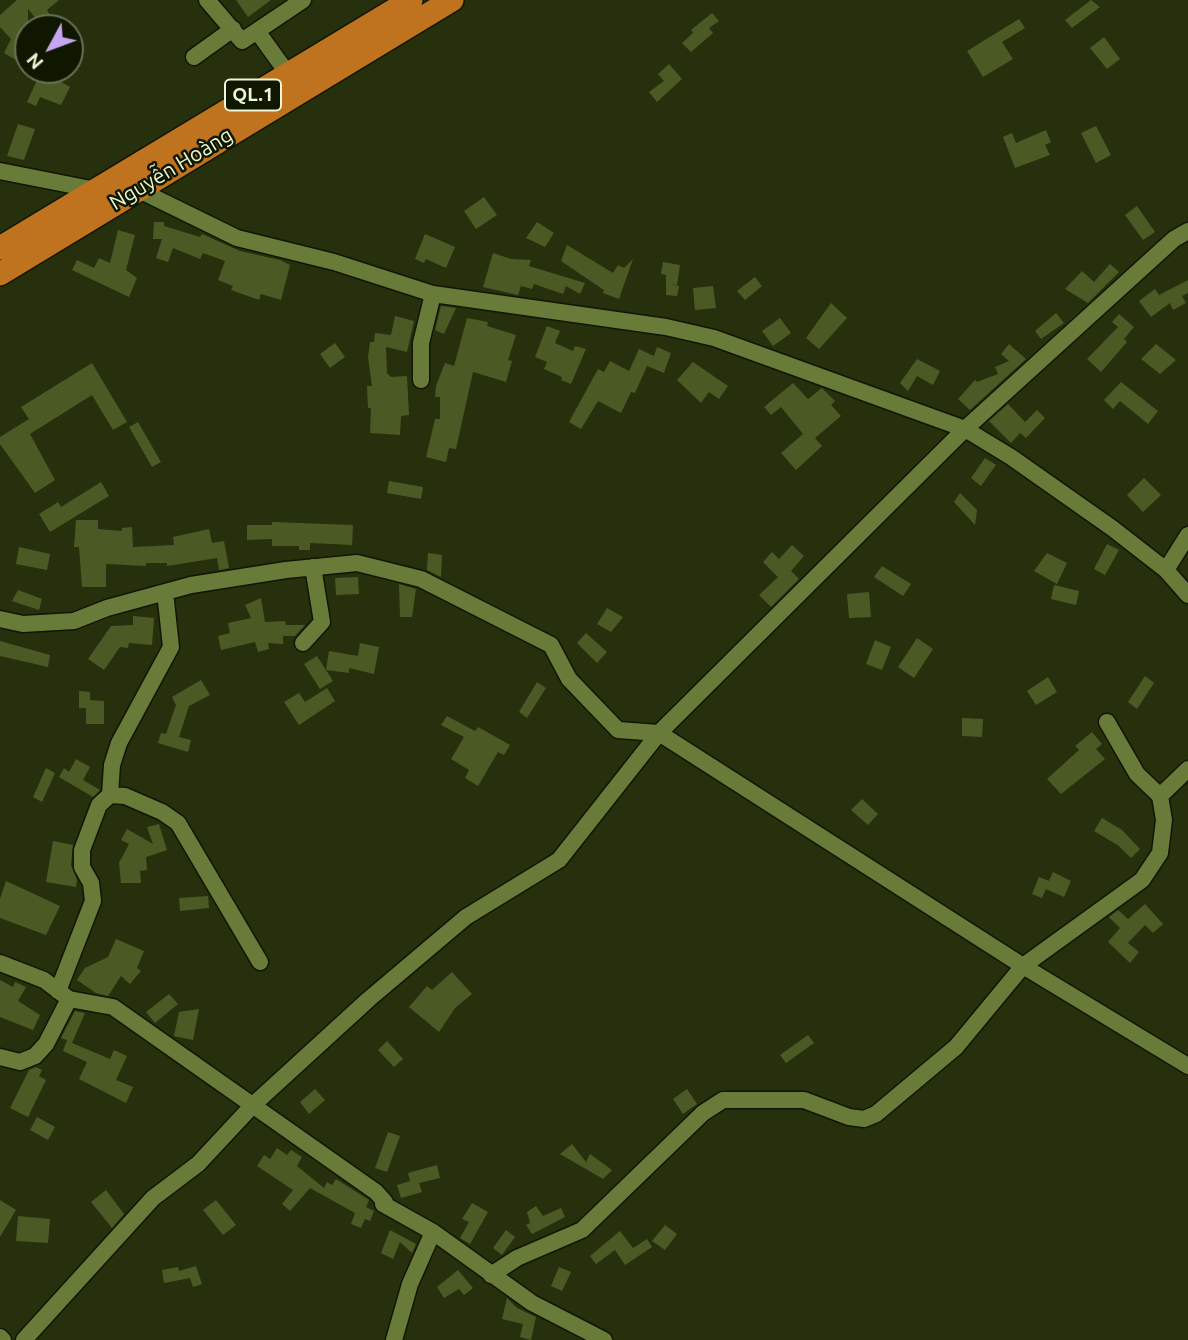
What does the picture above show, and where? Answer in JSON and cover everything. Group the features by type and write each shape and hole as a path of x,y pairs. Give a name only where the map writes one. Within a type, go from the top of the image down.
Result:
{"highway":[{"name":"Nguyễn Hoàng","path":"0,248 411,0"},
{"name":"Nguyễn Hoàng","path":"0,274 452,0"}],"street":[{"path":"207,0 237,35"},
{"path":"194,57 237,35 257,32 303,0"},
{"path":"257,32 288,74"},
{"path":"0,171 96,190"},
{"path":"137,189 237,237 334,262 433,293 666,327 714,338 965,429 1011,457 1166,570 1188,596"},
{"path":"24,1340 153,1198 198,1164 253,1105 369,999 466,917 559,860 659,733 965,429 1174,239 1188,231"},
{"path":"421,380 421,343 433,293"},
{"path":"1166,570 1188,535"},
{"path":"0,619 23,624 74,621 191,585 313,567 357,563 421,579 551,645 569,679 618,730 659,733 1023,966 1188,1066"},
{"path":"303,643 322,622 313,567"},
{"path":"0,1057 20,1062 35,1056 46,1044 64,995 93,901 91,883 82,867 82,850 99,805 110,795 112,765 119,743 172,647 165,592"},
{"path":"491,1275 517,1258 582,1230 703,1113 723,1100 804,1100 849,1117 864,1119 876,1114 956,1046 1023,966 1134,888 1153,868 1160,853 1164,820 1160,796 1137,774 1107,722"},
{"path":"1160,796 1188,769"},
{"path":"110,795 125,796 162,812 178,823 260,962"},
{"path":"0,962 44,979 64,995 113,1007 376,1192 385,1202 383,1204 433,1232 532,1303 604,1340"},
{"path":"394,1340 410,1284 433,1232"}],"building":[{"path":"17,0 59,0 47,10 49,14 32,14 28,9 28,14 14,14 14,59 4,53 11,39 0,27 0,15"},
{"path":"236,0 271,0 248,17"},
{"path":"1091,0 1100,7 1072,28 1065,20"},
{"path":"712,13 719,21 709,28 713,33 691,52 682,43 693,33 691,30"},
{"path":"1019,19 1025,28 1002,42 1013,59 983,77 967,51"},
{"path":"1104,37 1120,59 1107,69 1090,48"},
{"path":"669,64 682,79 657,102 649,92 664,81 658,74"},
{"path":"35,84 65,84 70,87 61,105 40,97 36,106 27,102"},
{"path":"18,124 35,129 24,160 7,156"},
{"path":"1096,126 1111,155 1096,163 1081,133"},
{"path":"1046,130 1051,142 1045,145 1050,155 1015,168 1003,137 1012,133 1016,143"},
{"path":"484,197 497,215 476,229 464,211"},
{"path":"1137,206 1155,232 1143,240 1125,215"},
{"path":"154,222 164,222 164,226 200,237 202,234 240,251 280,260 290,265 281,300 261,294 259,300 231,290 233,286 218,280 225,261 203,253 200,259 173,248 168,262 156,258 162,239 153,239"},
{"path":"537,222 554,233 545,247 526,238"},
{"path":"118,230 135,235 126,270 137,278 129,297 72,270 77,260 94,268 99,258 110,263"},
{"path":"425,234 455,247 446,268 426,259 424,263 415,259"},
{"path":"567,245 613,273 618,265 624,268 633,259 619,299 603,293 604,290 561,261"},
{"path":"493,253 511,259 531,260 529,266 585,283 580,294 566,286 563,294 534,284 532,289 521,286 518,295 483,287"},
{"path":"663,262 680,265 677,285 670,284 679,286 677,296 666,295 666,275 661,274"},
{"path":"1110,264 1119,272 1088,303 1065,289 1082,271 1094,282"},
{"path":"755,277 762,286 745,300 737,291"},
{"path":"1188,280 1188,293 1182,296 1186,303 1173,310 1170,303 1151,317 1139,301 1155,289 1159,295"},
{"path":"713,286 716,308 695,310 693,288"},
{"path":"831,303 847,318 819,349 806,338"},
{"path":"441,306 456,308 444,334 435,330"},
{"path":"1056,313 1064,323 1041,339 1035,331"},
{"path":"1119,314 1134,327 1124,339 1127,342 1101,372 1087,359 1118,327 1112,322"},
{"path":"395,316 414,321 407,352 386,347 387,373 391,377 407,376 409,415 401,416 400,435 370,433 371,408 368,408 367,386 372,386 368,357 370,342 374,342 375,333 391,335"},
{"path":"467,318 488,322 487,326 516,335 508,360 512,361 506,382 473,372 456,449 449,448 446,462 426,457 435,419 440,419 440,397 435,397 436,386 445,363 454,366"},
{"path":"780,318 791,333 773,346 762,331"},
{"path":"547,326 560,331 555,343 573,351 575,346 586,349 571,384 544,369 547,362 535,357"},
{"path":"335,343 345,357 330,368 320,354"},
{"path":"1009,344 1026,359 970,410 958,399 975,380 977,382 998,374 995,367 1009,361 1001,354"},
{"path":"1156,344 1176,360 1160,374 1141,359"},
{"path":"657,347 671,353 664,373 647,366 635,393 631,392 621,413 598,401 581,429 569,422 598,369 604,372 610,361 629,371 639,349 654,356"},
{"path":"917,359 940,371 933,385 917,376 908,391 900,383"},
{"path":"693,362 728,386 719,399 709,392 701,403 677,380"},
{"path":"92,363 127,422 113,430 92,395 30,434 55,480 35,493 0,444 0,437 29,419 21,407"},
{"path":"1121,382 1158,411 1148,424 1120,401 1113,409 1104,400"},
{"path":"793,383 808,399 822,388 835,401 831,405 841,416 815,438 822,446 796,470 781,453 803,434 781,407 771,415 764,407"},
{"path":"1008,404 1025,422 1037,410 1045,418 1026,438 1020,433 1011,443 989,421"},
{"path":"138,422 161,462 152,467 129,427"},
{"path":"985,458 996,465 981,486 971,478"},
{"path":"1144,478 1161,495 1143,512 1127,495"},
{"path":"389,481 423,487 421,499 387,493"},
{"path":"101,482 109,496 50,532 39,514 58,502 61,507"},
{"path":"960,493 977,510 975,525 954,502"},
{"path":"76,520 98,520 98,529 122,531 122,528 132,527 133,547 174,545 173,537 209,529 212,543 224,541 229,568 219,570 217,558 167,566 167,563 146,563 146,566 106,564 106,587 82,587 79,547 74,547"},
{"path":"272,522 353,525 352,545 310,543 310,550 299,550 299,546 272,546 272,539 247,540 247,525 272,525"},
{"path":"1107,544 1119,550 1105,575 1094,569"},
{"path":"792,545 804,556 791,571 799,579 771,607 759,595 778,577 763,562 772,552 779,559"},
{"path":"19,547 50,554 47,570 16,564"},
{"path":"428,553 442,555 441,577 427,570"},
{"path":"1047,553 1067,563 1057,584 1034,571"},
{"path":"882,566 911,584 903,596 874,577"},
{"path":"358,577 359,594 336,595 335,578"},
{"path":"399,584 416,589 412,617 400,617"},
{"path":"1054,585 1079,591 1076,605 1051,599"},
{"path":"18,590 42,599 39,610 12,601"},
{"path":"869,592 871,617 849,618 847,594"},
{"path":"261,598 265,622 285,621 286,625 305,625 295,636 283,636 283,644 268,643 269,649 258,652 255,642 221,650 218,636 230,633 228,623 251,618 245,605"},
{"path":"607,608 623,617 611,632 597,624"},
{"path":"133,616 154,618 152,645 129,643 128,648 120,647 104,670 88,659 111,626 133,625"},
{"path":"586,633 607,652 597,663 577,643"},
{"path":"917,638 933,649 914,678 898,667"},
{"path":"875,640 891,647 882,670 866,664"},
{"path":"0,641 50,655 48,667 0,656"},
{"path":"360,643 379,647 374,674 349,668 349,673 326,670 329,651 358,656"},
{"path":"317,656 333,681 320,689 304,664"},
{"path":"1145,676 1154,683 1137,709 1128,702"},
{"path":"1048,677 1057,692 1036,705 1027,691"},
{"path":"201,680 210,695 189,706 179,737 191,740 188,752 158,743 161,733 166,734 176,705 172,697"},
{"path":"537,682 546,688 527,718 519,712"},
{"path":"327,688 335,701 299,725 284,702 299,693 305,702"},
{"path":"79,691 90,692 90,700 104,701 104,724 86,724 86,708 79,708"},
{"path":"447,716 475,731 478,727 510,745 504,755 498,752 478,786 465,778 469,770 451,759 464,737 441,725"},
{"path":"962,718 983,719 982,737 962,736"},
{"path":"1092,732 1102,744 1096,749 1105,759 1061,794 1047,779 1079,750 1075,746"},
{"path":"76,759 90,767 83,780 100,790 93,797 59,777 64,768 69,772"},
{"path":"46,768 55,773 42,802 33,797"},
{"path":"862,799 878,814 868,825 851,810"},
{"path":"1102,818 1122,830 1140,849 1131,858 1119,846 1094,831"},
{"path":"159,824 167,850 146,857 147,870 140,871 141,883 121,883 119,863 129,844 121,840 127,829 153,844 147,827"},
{"path":"53,841 73,845 71,865 77,880 76,887 46,882"},
{"path":"1053,872 1071,881 1064,897 1046,889 1042,898 1032,894 1039,877 1049,881"},
{"path":"6,881 60,906 46,935 0,918 0,899"},
{"path":"208,896 209,908 180,911 179,898"},
{"path":"1145,904 1163,924 1153,933 1145,925 1128,943 1139,952 1130,963 1108,942 1120,928 1109,917 1118,910 1128,919"},
{"path":"116,939 144,951 137,968 141,971 130,984 121,976 108,996 96,993 77,980 85,968 108,957"},
{"path":"452,972 472,994 455,1008 439,1032 409,1007 427,986 432,990"},
{"path":"0,980 13,987 15,982 26,987 18,1001 40,1015 33,1030 0,1017"},
{"path":"169,994 178,1004 155,1023 146,1012"},
{"path":"199,1009 193,1040 174,1036 179,1012"},
{"path":"75,1011 85,1013 72,1043 110,1059 114,1050 127,1056 116,1080 133,1087 126,1103 79,1079 87,1062 63,1051 67,1040 61,1038"},
{"path":"808,1035 814,1043 786,1063 780,1055"},
{"path":"387,1041 403,1059 394,1067 378,1050"},
{"path":"36,1067 42,1070 39,1076 46,1080 28,1117 10,1108 29,1070"},
{"path":"315,1089 325,1100 309,1114 300,1102"},
{"path":"687,1089 697,1104 683,1114 673,1099"},
{"path":"37,1117 55,1127 48,1140 30,1130"},
{"path":"388,1132 400,1136 387,1172 375,1168"},
{"path":"572,1144 586,1162 590,1154 612,1170 603,1179 560,1154"},
{"path":"277,1148 287,1155 291,1150 302,1157 297,1166 324,1188 327,1182 332,1185 336,1179 369,1200 366,1207 374,1211 370,1221 365,1219 361,1228 351,1224 355,1213 310,1188 290,1211 282,1204 293,1190 257,1166 264,1155 270,1159"},
{"path":"437,1165 440,1178 419,1183 422,1192 401,1198 397,1185 410,1181 408,1173"},
{"path":"106,1190 124,1214 112,1228 91,1202"},
{"path":"0,1200 16,1210 0,1237"},
{"path":"216,1200 236,1225 223,1235 203,1210"},
{"path":"472,1203 488,1212 470,1244 460,1238 469,1222 462,1219"},
{"path":"536,1206 543,1216 561,1208 565,1217 532,1234 526,1225 530,1223 527,1212"},
{"path":"18,1216 50,1219 48,1243 16,1241"},
{"path":"665,1225 677,1234 665,1250 652,1241"},
{"path":"390,1230 416,1244 412,1253 400,1242 393,1259 381,1253"},
{"path":"506,1230 515,1237 502,1255 493,1248"},
{"path":"620,1231 633,1248 647,1239 652,1247 625,1265 615,1250 596,1264 590,1256"},
{"path":"196,1266 202,1284 193,1287 190,1278 164,1283 162,1270 178,1267 179,1271"},
{"path":"559,1267 571,1272 562,1291 551,1286"},
{"path":"458,1270 473,1288 464,1295 459,1289 444,1298 437,1287"},
{"path":"507,1298 517,1308 536,1317 531,1340 520,1337 523,1324 502,1319"}]}
